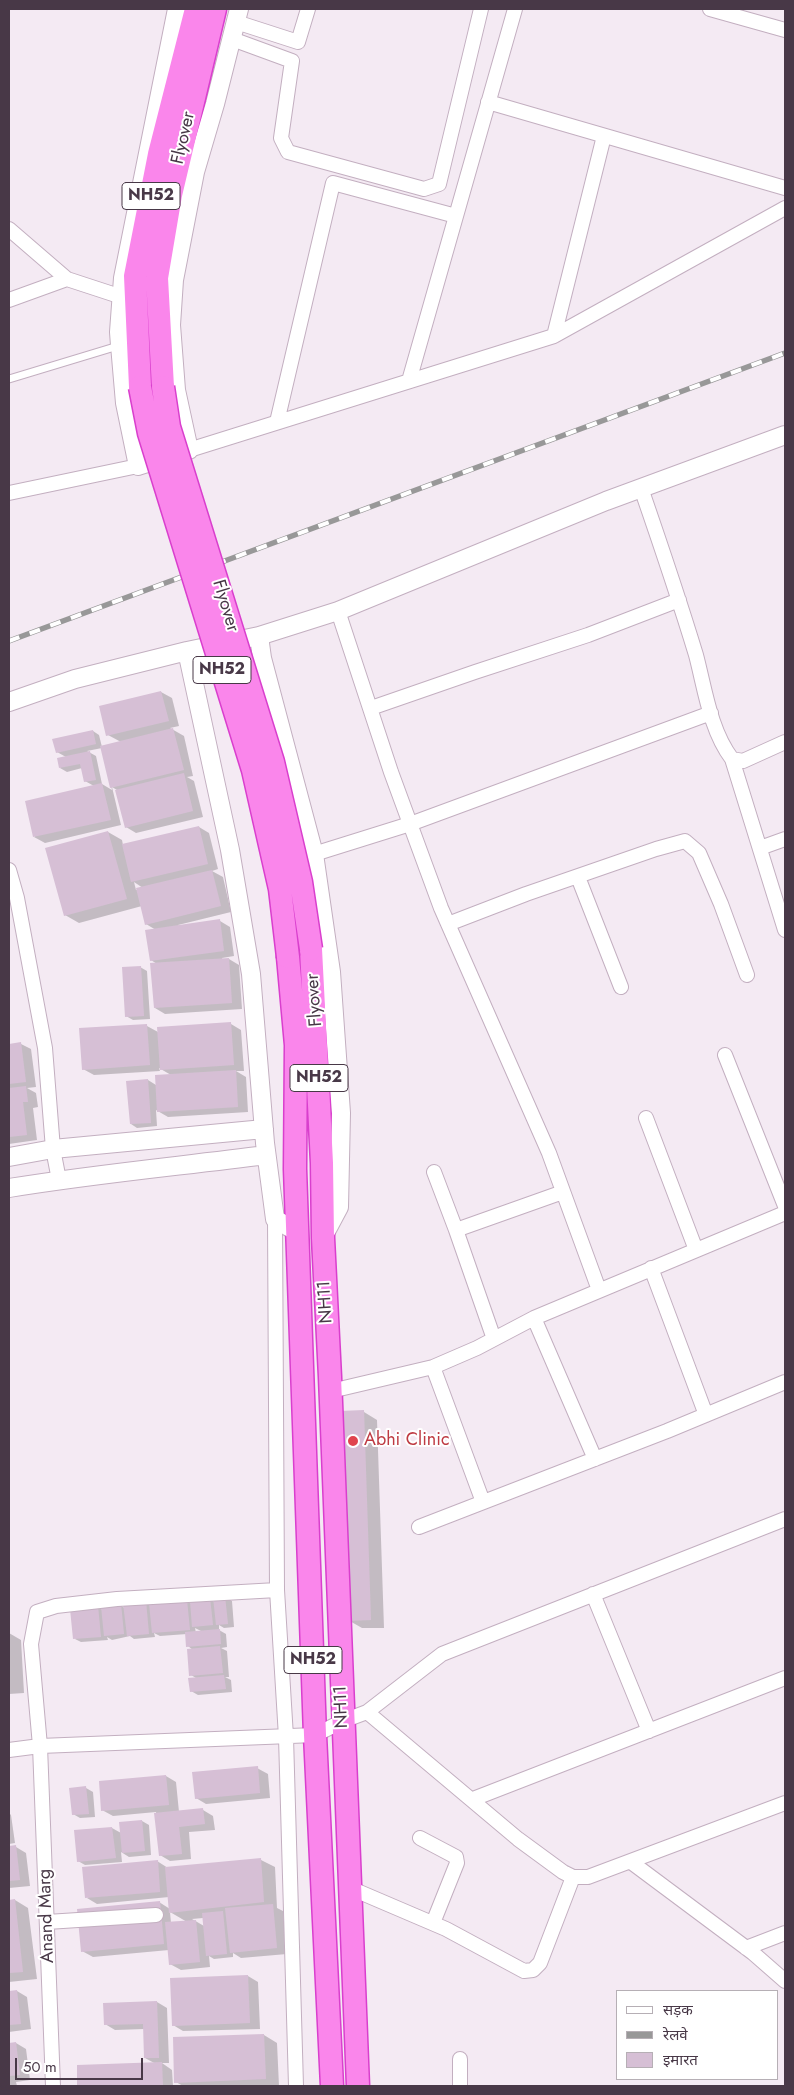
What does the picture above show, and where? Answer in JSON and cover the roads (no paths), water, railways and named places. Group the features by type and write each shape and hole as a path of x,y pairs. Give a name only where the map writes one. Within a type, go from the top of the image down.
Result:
{"highway":[{"name":"Flyover","path":"196,9 159,154 135,276 140,387 149,433 253,770 280,889 296,1046 296,1169 299,1233"},
{"name":"Flyover","path":"215,9 171,195 157,278 163,387 169,427 273,762 301,882 311,949 322,1153 322,1238"},
{"name":"NH52","path":"299,1233 315,1735 332,2086"},
{"name":"NH11","path":"322,1238 330,1391 358,2086"}],"street":[{"path":"138,466 125,402 120,346 123,278 144,165 177,9"},
{"path":"189,450 176,390 171,326 174,280 195,172 238,15 298,42 308,9"},
{"path":"232,39 292,61 281,138 288,152 424,189 439,184 481,9"},
{"path":"409,381 515,9"},
{"path":"710,9 785,30"},
{"path":"488,102 785,188"},
{"path":"554,336 604,136"},
{"path":"277,422 333,183 456,216"},
{"path":"9,493 138,466 554,336 785,208"},
{"path":"9,229 67,279 122,297"},
{"path":"9,300 67,279"},
{"path":"125,402 176,390"},
{"path":"9,702 75,679 187,651 259,636 338,611 412,579 641,488 785,435"},
{"path":"641,488 679,600 711,713 725,750 732,759 785,926"},
{"path":"371,708 588,635 679,600"},
{"path":"338,611 410,824 448,924 549,1153 599,1290"},
{"path":"259,636 262,658 314,854 331,972 341,1113 338,1207 322,1238"},
{"path":"187,651 230,850 251,974 266,1155 276,1219 277,1590 286,1737 296,2086"},
{"path":"314,854 410,824 711,713"},
{"path":"732,759 743,761 785,742"},
{"path":"760,848 785,839"},
{"path":"448,924 526,894 656,849 685,841 699,853 721,904 747,975"},
{"path":"9,870 17,898 45,1048 53,1149 59,1180"},
{"path":"578,876 621,987"},
{"path":"725,1055 785,1206"},
{"path":"646,1118 696,1250"},
{"path":"9,1157 53,1149 264,1129"},
{"path":"9,1188 59,1180 266,1155"},
{"path":"434,1172 494,1339"},
{"path":"456,1230 563,1192"},
{"path":"330,1391 433,1367 534,1318 785,1214"},
{"path":"276,1219 299,1233"},
{"path":"651,1268 706,1415"},
{"path":"534,1318 595,1459"},
{"path":"433,1367 483,1502"},
{"path":"419,1527 595,1459 785,1382"},
{"path":"9,1750 40,1746 315,1735 366,1712 442,1654 785,1519"},
{"name":"Anand Marg","path":"53,2086 40,1746 31,1644 37,1612 56,1606 117,1599 277,1590"},
{"path":"594,1594 649,1731"},
{"path":"473,1799 785,1678"},
{"path":"366,1712 473,1799 518,1839 564,1872 573,1876 588,1877 785,1803"},
{"path":"420,1838 456,1857 457,1863 433,1923"},
{"path":"631,1862 746,1948 785,1981"},
{"path":"350,1888 433,1923 524,1972 533,1970 540,1962 573,1876"},
{"path":"47,1922 156,1915"},
{"path":"746,1948 785,1933"},
{"path":"460,2059 460,2086"}],"lane":[{"path":"9,379 120,346"}],"railway":[{"path":"9,641 785,353"}],"place":[{"name":"Abhi Clinic","path":"353,1441"}]}
